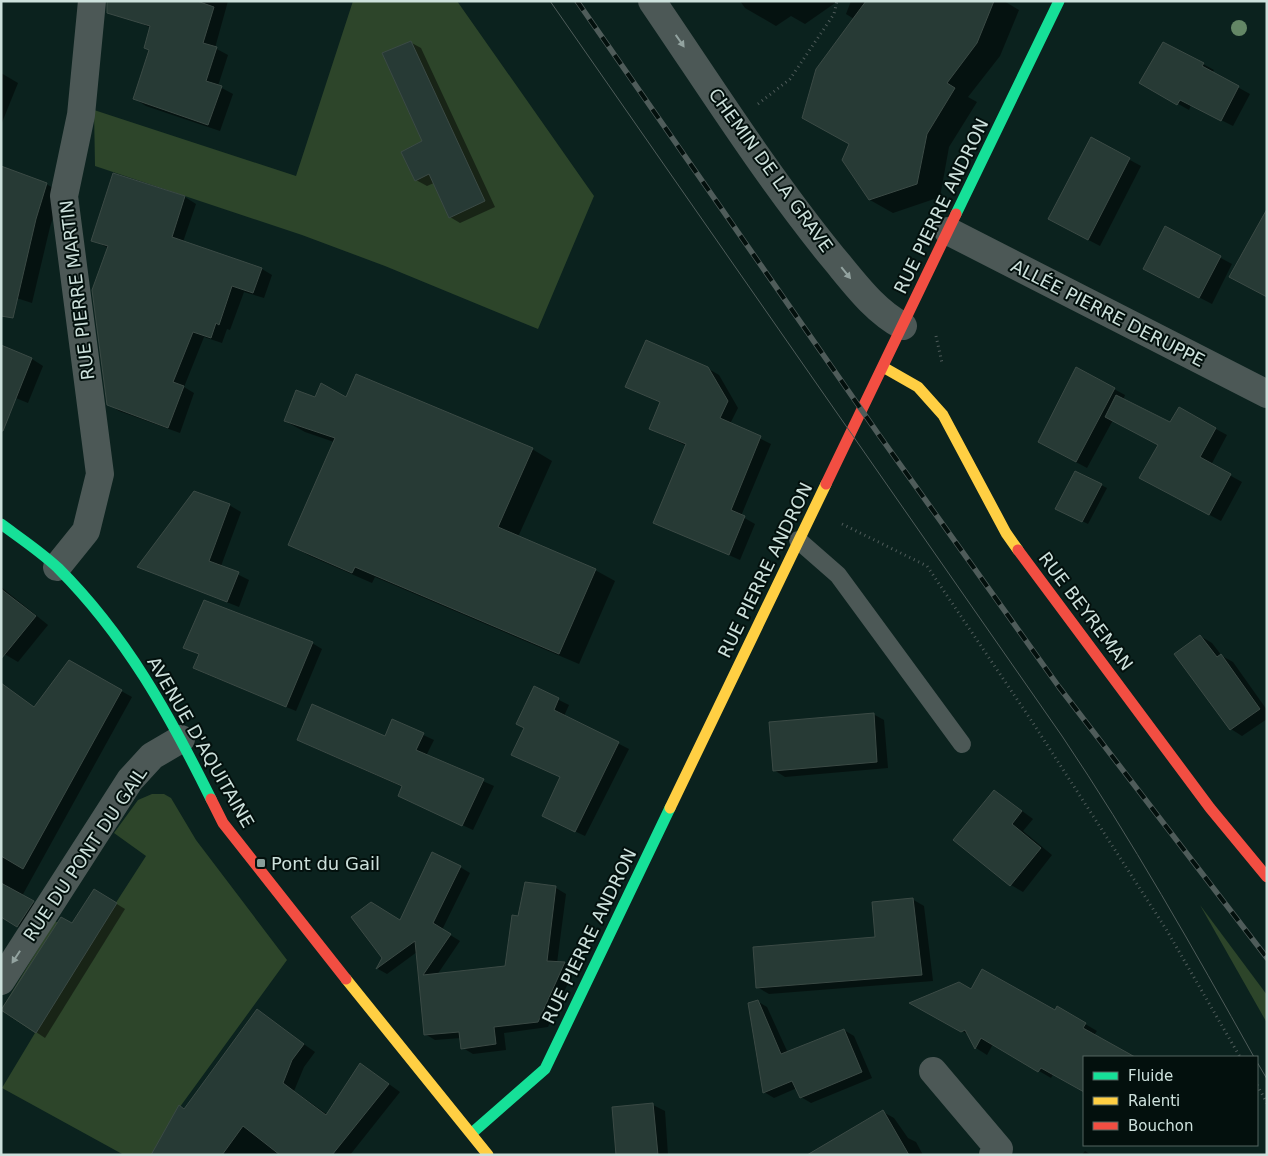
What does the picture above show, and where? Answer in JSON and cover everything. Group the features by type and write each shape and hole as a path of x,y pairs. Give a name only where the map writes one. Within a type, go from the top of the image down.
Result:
{"street":[{"name":"RUE PIERRE MARTIN","path":"56,567 86,531 100,474 64,196 80,115 92,1"},
{"name":"CHEMIN DE LA GRAVE","path":"652,1 797,212 844,270 887,318 903,326"},
{"name":"RUE PIERRE ANDRON","path":"472,1133 545,1069 1059,1"},
{"name":"ALLÉE PIERRE DERUPPE","path":"948,231 1267,394"},
{"name":"RUE BEYREMAN","path":"883,367 918,387 942,415 1006,534 1210,808 1267,877"},
{"name":"AVENUE D'AQUITAINE","path":"1,524 56,567 94,607 125,645 181,739 223,823 488,1155"},
{"name":"RUE DU PONT DU GAIL","path":"1,981 130,780 152,756 181,739"},
{"path":"933,1071 999,1149 993,1155"}],"lane":[{"path":"798,540 838,575 962,744"}],"path":[{"path":"735,122 790,79 834,14 837,1"},
{"path":"937,329 935,340 942,364 947,372"},
{"path":"813,510 927,566 1031,720 1166,929 1239,1056"},
{"path":"1258,1087 1267,1102"}],"green space":[{"path":"353,1 457,1 594,196 538,329 385,266 302,235 95,166 94,110 296,176"},
{"path":"152,794 164,794 171,798 196,840 287,960 174,1115 152,1155 124,1155 2,1088 35,1033 1,1010 55,921 90,943 146,856 114,833 138,800"},
{"path":"1200,905 1267,995 1267,1023"}],"building":[{"path":"107,1 197,1 214,7 203,43 217,47 206,81 222,86 208,125 133,99 149,50 144,48 150,26 107,13"},
{"path":"866,1 994,1 977,43 947,83 955,88 927,134 917,184 869,200 842,160 849,144 802,118 816,69"},
{"path":"411,41 485,201 449,218 429,174 415,181 401,152 422,141 382,53"},
{"path":"1163,42 1204,63 1202,66 1239,86 1221,121 1180,100 1177,105 1139,83"},
{"path":"1091,137 1130,158 1088,240 1048,219"},
{"path":"1,166 47,183 36,219 13,318 1,316"},
{"path":"113,173 185,196 172,237 262,268 253,293 232,286 219,325 216,323 211,338 193,332 173,382 184,386 168,428 107,405 92,290 108,246 91,241"},
{"path":"1267,209 1267,297 1229,277"},
{"path":"1165,226 1221,256 1199,298 1143,269"},
{"path":"646,340 708,367 728,401 720,418 761,436 731,510 745,516 729,555 653,523 686,444 649,429 660,402 625,387"},
{"path":"1,345 32,358 3,431 1,431"},
{"path":"1076,367 1115,388 1076,462 1038,442"},
{"path":"356,374 533,448 498,527 596,569 559,654 355,567 352,573 288,545 335,438 284,421 296,390 315,397 321,383 346,397"},
{"path":"1116,395 1170,422 1179,407 1216,428 1200,457 1231,474 1209,515 1139,478 1158,445 1105,417"},
{"path":"1075,471 1102,484 1082,522 1055,509"},
{"path":"194,491 230,504 209,561 239,572 227,602 137,567"},
{"path":"1,589 36,616 1,659"},
{"path":"204,600 313,642 286,707 193,668 199,654 183,648"},
{"path":"1200,635 1217,657 1221,654 1260,709 1230,730 1174,654"},
{"path":"69,660 122,690 23,869 1,856 1,683 34,707"},
{"path":"534,686 559,698 554,710 619,742 575,832 542,816 560,777 511,755 524,728 516,724"},
{"path":"312,704 385,736 392,719 424,733 416,750 484,779 462,826 398,796 402,786 297,740"},
{"path":"874,713 877,762 773,771 769,722"},
{"path":"994,790 1022,811 1012,824 1041,848 1010,886 953,840"},
{"path":"432,852 461,866 433,923 451,934 423,975 505,966 512,915 518,916 525,882 556,886 547,961 565,962 538,1022 494,1027 496,1044 461,1049 459,1032 424,1035 415,941 376,969 382,958 351,917 371,902 400,920"},
{"path":"1,883 34,901 17,927 1,917"},
{"path":"94,889 117,903 36,1033 1,1010 61,917 72,923"},
{"path":"913,898 922,975 756,988 753,947 875,937 872,902"},
{"path":"982,969 1055,1010 1057,1006 1086,1023 1083,1028 1133,1056 1083,1056 1083,1091 1041,1068 1038,1072 981,1038 975,1049 965,1030 961,1032 909,1003 959,982 971,989"},
{"path":"758,1000 781,1054 844,1029 862,1072 800,1098 792,1081 763,1093 748,1003"},
{"path":"257,1009 304,1044 292,1060 283,1083 326,1115 360,1063 389,1084 332,1155 280,1155 243,1126 222,1155 151,1155 179,1105 184,1109"},
{"path":"653,1103 658,1155 616,1155 612,1107"},
{"path":"883,1110 909,1155 807,1155"}],"tram line":[{"path":"550,1 1062,736 1088,775 1185,935 1253,1056"},
{"path":"1258,1064 1267,1079"}],"railway":[{"path":"577,1 879,435 1059,687 1267,958"}],"traffic: fast":[{"path":"956,214 1059,1"},
{"path":"1,524 58,568 105,621 162,706 211,799"},
{"path":"472,1133 545,1069 670,808"}],"traffic: slow":[{"path":"883,367 918,387 943,415 1006,533 1018,550"},
{"path":"670,808 826,484"},
{"path":"346,979 488,1155"}],"traffic: jam":[{"path":"826,484 956,214"},
{"path":"1018,550 1210,808 1267,877"},
{"path":"211,799 223,823 346,979"}],"place":[{"name":"Pont du Gail","path":"261,863"}]}
